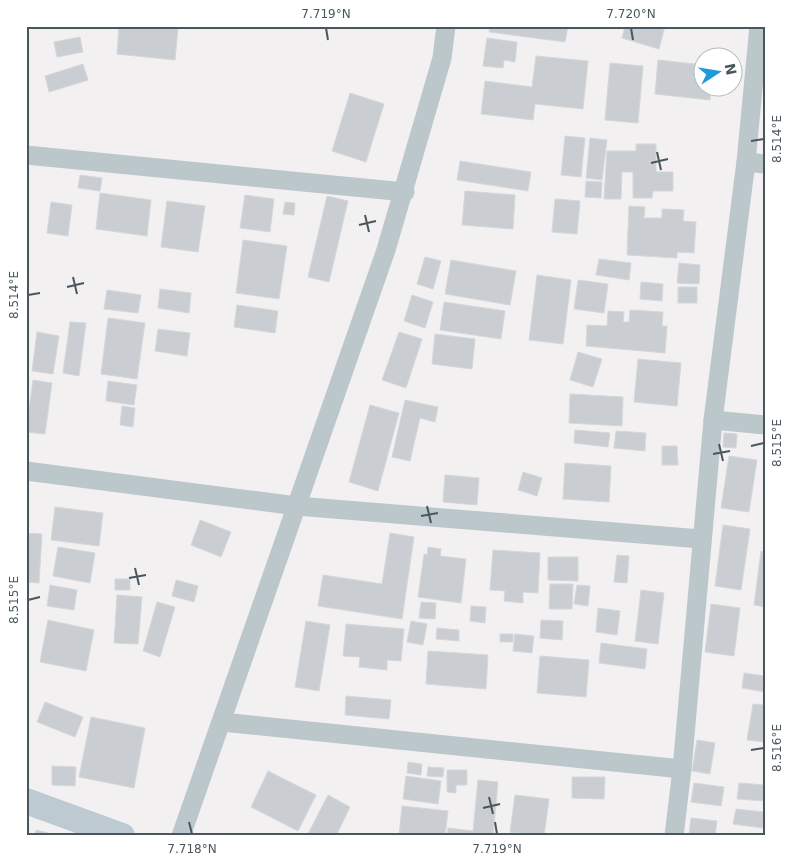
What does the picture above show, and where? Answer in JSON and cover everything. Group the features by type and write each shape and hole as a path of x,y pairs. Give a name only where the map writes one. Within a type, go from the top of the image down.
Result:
{"street":[{"path":"181,836 297,506 404,192 442,58 446,26"},
{"path":"674,836 682,769 713,420 755,163 759,26"},
{"path":"26,155 404,192"},
{"path":"713,420 765,425"},
{"path":"26,471 297,506 702,539"},
{"path":"222,722 682,769"},
{"path":"26,801 122,836"}],"building":[{"path":"119,26 178,28 175,60 117,54"},
{"path":"490,26 568,26 565,42 489,32"},
{"path":"625,26 665,26 659,49 622,38"},
{"path":"80,37 83,52 57,57 54,42"},
{"path":"487,38 517,42 515,62 504,60 503,68 483,66"},
{"path":"536,56 588,61 583,109 535,104 533,120 481,114 485,81 532,87"},
{"path":"658,60 694,64 694,98 710,98 710,100 655,94"},
{"path":"610,63 643,66 638,123 605,120"},
{"path":"83,64 88,80 49,92 45,76"},
{"path":"350,93 384,104 366,162 332,151"},
{"path":"565,136 585,138 581,177 561,175"},
{"path":"590,138 607,140 602,180 586,178"},
{"path":"636,144 656,144 656,172 673,172 673,191 653,191 652,198 633,198 633,172 622,172 621,199 604,199 607,151 636,151"},
{"path":"460,161 531,172 528,191 457,180"},
{"path":"80,175 102,178 100,191 78,188"},
{"path":"586,181 602,182 601,198 585,197"},
{"path":"465,191 515,195 513,229 462,225"},
{"path":"100,193 151,200 147,236 96,229"},
{"path":"245,195 274,199 270,232 240,228"},
{"path":"327,196 348,201 329,282 308,277"},
{"path":"555,199 580,201 577,234 552,232"},
{"path":"167,201 205,206 198,252 161,247"},
{"path":"51,202 72,205 68,236 47,233"},
{"path":"285,202 295,203 294,215 283,214"},
{"path":"629,206 645,207 644,218 662,218 662,209 684,210 683,221 696,222 694,253 677,252 677,258 627,255"},
{"path":"243,240 287,246 279,299 236,293"},
{"path":"425,257 441,261 433,289 417,284"},
{"path":"599,259 631,263 629,280 596,275"},
{"path":"451,260 516,271 510,305 445,294"},
{"path":"679,263 700,265 699,284 677,283"},
{"path":"537,275 571,280 563,344 529,340"},
{"path":"578,280 608,284 604,313 574,309"},
{"path":"641,282 663,284 662,301 640,299"},
{"path":"678,287 697,287 697,303 678,303"},
{"path":"160,289 191,293 189,313 158,308"},
{"path":"107,290 141,295 138,313 104,309"},
{"path":"412,295 433,302 425,328 404,321"},
{"path":"444,302 505,311 501,339 440,330"},
{"path":"237,305 278,311 275,333 234,327"},
{"path":"630,310 663,312 662,326 667,326 665,353 586,346 587,325 607,326 608,311 624,312 623,322 629,322"},
{"path":"108,318 145,323 137,379 101,374"},
{"path":"70,322 86,323 79,376 63,373"},
{"path":"158,329 190,333 187,356 155,351"},
{"path":"37,332 59,336 53,374 32,371"},
{"path":"399,332 422,339 406,388 382,380"},
{"path":"435,334 475,339 472,369 432,364"},
{"path":"578,352 602,359 593,387 570,380"},
{"path":"638,359 681,363 677,406 634,402"},
{"path":"33,380 52,383 45,434 26,432"},
{"path":"108,381 137,385 134,405 106,401"},
{"path":"570,394 623,397 622,426 569,423"},
{"path":"405,400 438,407 435,422 420,418 410,461 392,457"},
{"path":"370,405 399,413 378,491 349,482"},
{"path":"122,406 135,408 133,427 120,425"},
{"path":"575,430 610,433 608,447 574,443"},
{"path":"616,431 646,433 645,451 614,448"},
{"path":"724,433 737,434 736,448 723,447"},
{"path":"662,446 677,446 678,465 662,465"},
{"path":"729,456 757,460 749,512 721,508"},
{"path":"565,463 611,466 609,502 563,499"},
{"path":"523,472 542,478 537,496 518,490"},
{"path":"445,475 479,478 477,505 443,502"},
{"path":"55,507 103,513 99,546 51,540"},
{"path":"200,520 231,532 221,557 191,545"},
{"path":"723,525 750,529 741,590 715,586"},
{"path":"26,533 42,534 39,583 26,582"},
{"path":"390,533 414,537 402,619 318,606 323,575 382,584"},
{"path":"58,547 95,553 90,583 53,576"},
{"path":"428,547 441,549 440,556 466,559 461,603 418,597 424,554 427,555"},
{"path":"493,550 540,553 538,593 523,592 523,603 504,601 505,591 490,590"},
{"path":"761,551 765,552 765,607 754,605"},
{"path":"617,555 629,556 627,583 614,582"},
{"path":"548,557 578,557 578,581 548,580"},
{"path":"115,579 130,579 130,590 115,590"},
{"path":"176,580 198,586 194,602 172,596"},
{"path":"550,584 573,584 572,609 549,609"},
{"path":"50,585 77,590 74,610 47,606"},
{"path":"577,585 590,586 588,606 574,604"},
{"path":"641,590 664,593 658,644 635,641"},
{"path":"117,595 142,597 138,644 114,643"},
{"path":"157,602 175,607 160,657 143,651"},
{"path":"421,602 436,603 435,619 419,618"},
{"path":"711,604 740,608 734,656 705,652"},
{"path":"471,606 486,607 485,623 470,621"},
{"path":"598,608 620,611 617,635 596,632"},
{"path":"48,620 94,630 86,671 40,662"},
{"path":"541,620 563,621 562,640 540,638"},
{"path":"306,621 330,625 319,691 295,687"},
{"path":"411,621 427,624 423,645 407,642"},
{"path":"346,624 404,629 401,661 387,660 387,670 359,667 360,657 343,656"},
{"path":"437,628 459,630 459,641 436,639"},
{"path":"500,634 513,634 513,642 500,642"},
{"path":"515,634 534,636 532,653 513,651"},
{"path":"601,643 647,649 645,669 599,663"},
{"path":"428,651 488,655 486,689 426,684"},
{"path":"540,656 589,660 586,697 537,693"},
{"path":"744,673 765,676 765,692 742,688"},
{"path":"346,696 391,700 389,719 345,715"},
{"path":"45,702 83,717 75,737 37,722"},
{"path":"753,704 765,705 765,742 747,740"},
{"path":"91,717 145,728 134,788 79,777"},
{"path":"697,740 715,743 710,774 692,771"},
{"path":"408,762 422,764 421,775 407,773"},
{"path":"52,766 76,767 75,786 52,785"},
{"path":"428,767 444,768 443,777 427,776"},
{"path":"447,770 467,770 467,785 456,785 456,793 447,792"},
{"path":"268,771 316,795 298,831 251,807"},
{"path":"406,776 441,781 438,804 403,799"},
{"path":"572,777 605,777 604,799 572,798"},
{"path":"478,780 498,782 493,836 447,836 448,828 473,831"},
{"path":"694,783 724,787 721,806 691,802"},
{"path":"739,783 765,785 765,801 737,799"},
{"path":"328,795 350,807 336,836 307,836"},
{"path":"515,795 549,799 544,836 510,832"},
{"path":"402,806 448,811 445,836 399,836"},
{"path":"736,809 765,812 763,828 733,824"},
{"path":"691,818 717,821 715,836 689,836"},
{"path":"36,830 48,833 47,836 35,836"}]}
